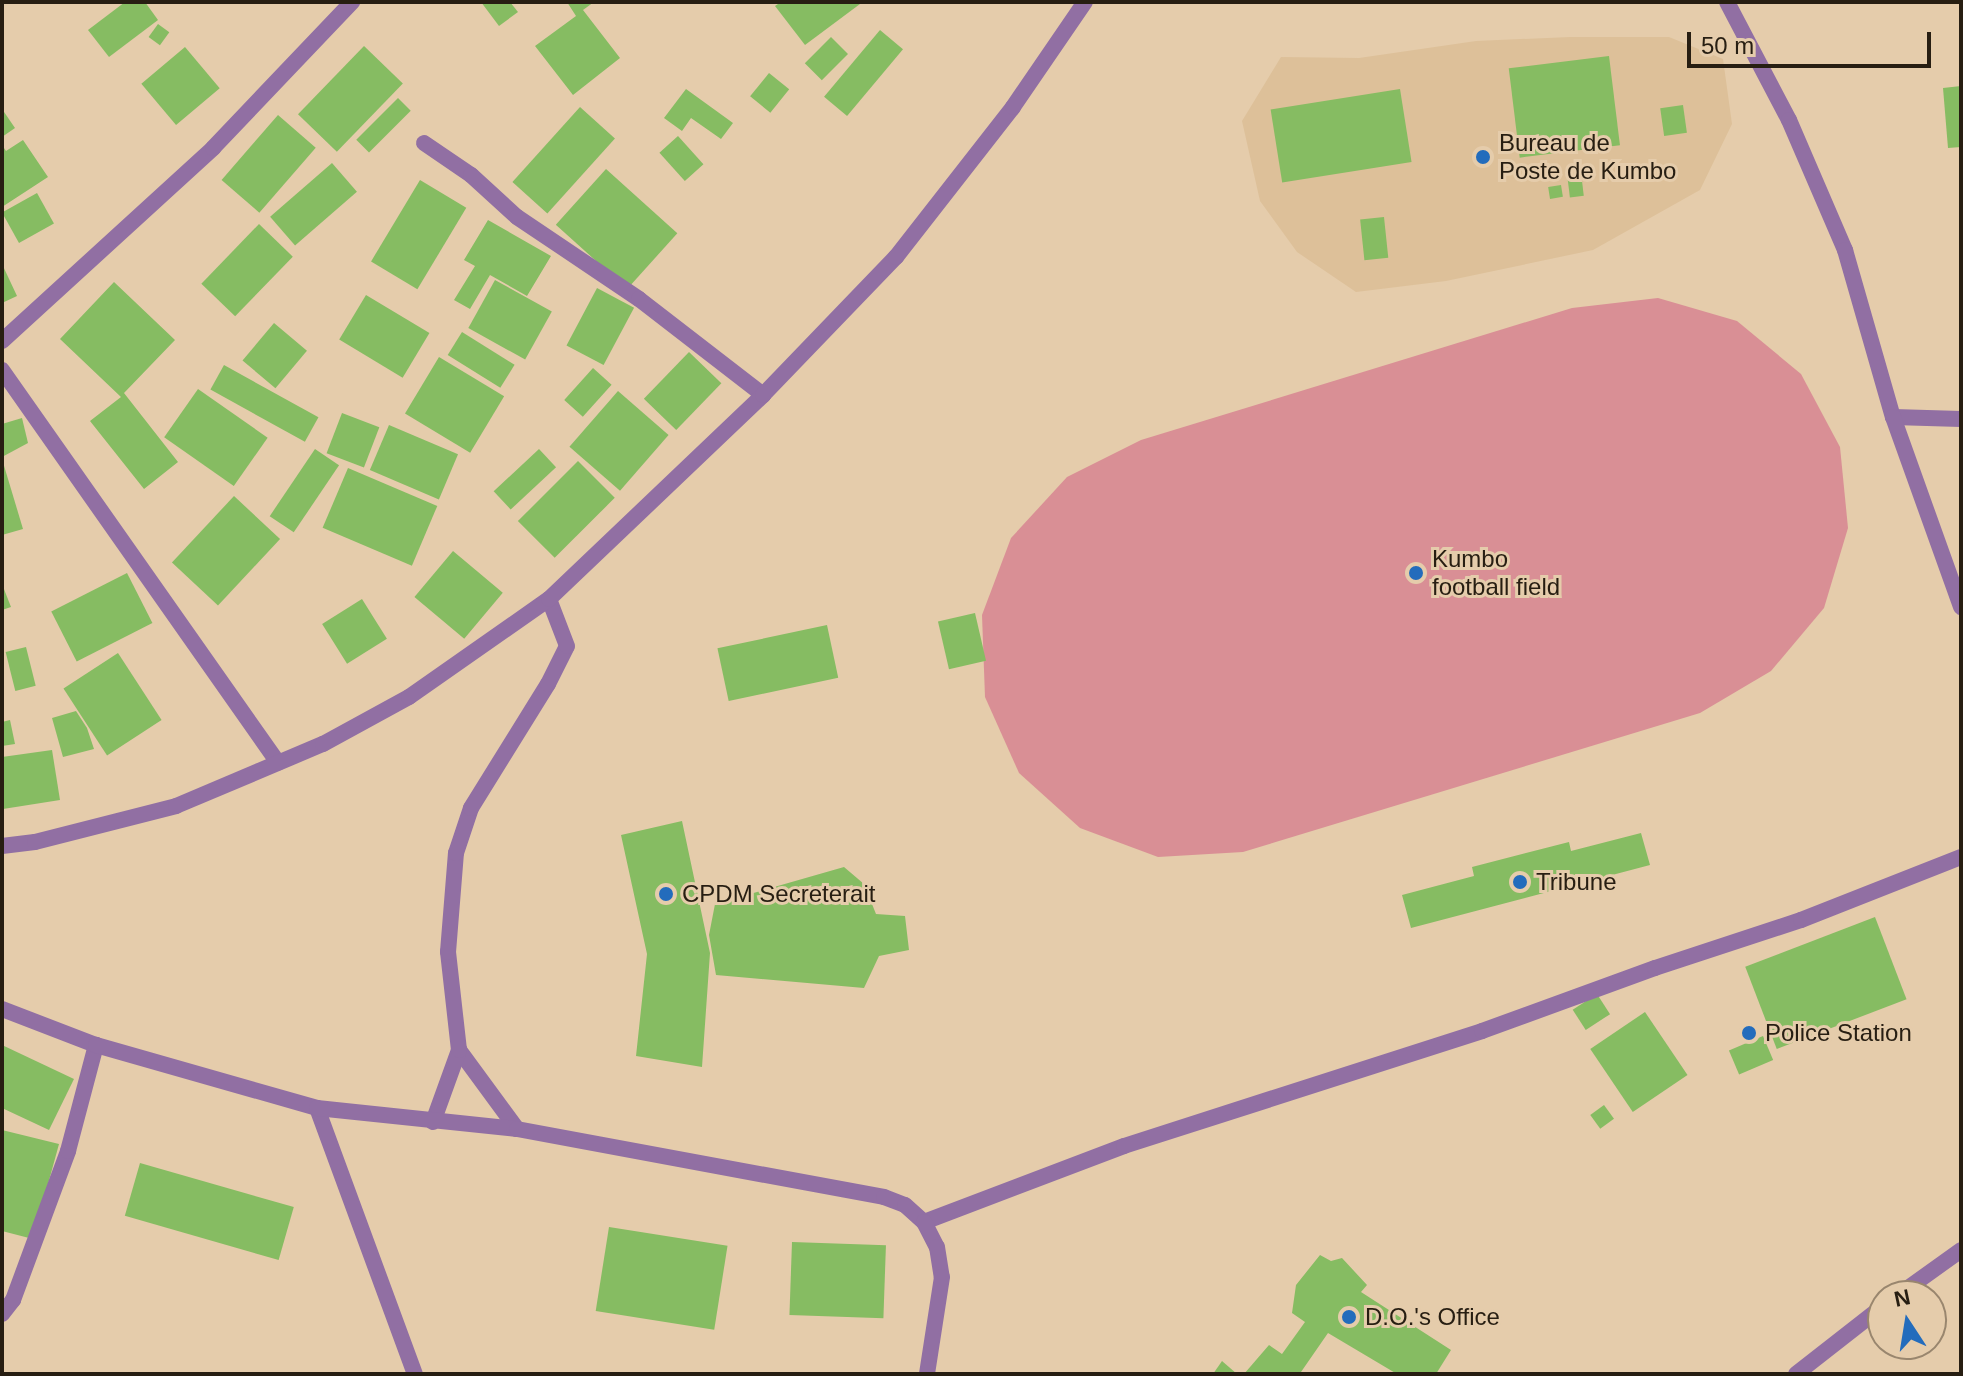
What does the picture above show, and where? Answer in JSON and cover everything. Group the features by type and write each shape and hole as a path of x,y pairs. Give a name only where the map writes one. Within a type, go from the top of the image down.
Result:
{"street":[{"path":"2,341 213,148 352,2"},
{"path":"2,846 35,842 176,806 323,744 409,697 549,599 763,395 896,257 1013,107 1085,2"},
{"path":"1727,2 1789,120 1845,250 1893,417 1961,607"},
{"path":"424,143 471,175 517,217 639,299 763,395"},
{"path":"2,370 278,763"},
{"path":"1893,417 1961,419"},
{"path":"433,1122 459,1050 448,952 456,853 471,808 567,646 549,599"},
{"path":"924,1222 1049,1172 1182,1126 1482,1031 1655,968 1801,920 1961,857"},
{"path":"2,1009 96,1045 317,1108 517,1129 884,1197 905,1205 924,1222 937,1247 942,1277 927,1374"},
{"path":"2,1314 13,1300 68,1151 96,1045"},
{"path":"459,1050 517,1129"},
{"path":"317,1108 415,1374"},
{"path":"1919,1280 1961,1250"},
{"path":"1796,1374 1867,1319"}],"shaded area":[{"name":"Bureau de Poste de Kumbo","path":"1669,37 1723,59 1732,124 1700,190 1593,250 1446,281 1356,292 1297,252 1260,201 1242,121 1281,57 1359,58 1476,41"},
{"name":"Kumbo football field","path":"1658,298 1737,321 1801,374 1840,447 1848,528 1824,608 1771,671 1700,713 1243,852 1158,857 1080,828 1019,773 985,697 982,615 1011,538 1067,477 1141,440 1572,308"}],"building":[{"path":"125,2 145,2 158,20 109,57 88,30"},
{"path":"481,2 510,2 518,12 499,26"},
{"path":"567,2 594,2 583,10 620,58 573,95 535,46 576,16"},
{"path":"781,2 860,4 805,45 775,6"},
{"path":"158,24 169,32 160,45 149,37"},
{"path":"880,30 903,49 847,116 824,97"},
{"path":"831,37 848,54 822,80 805,63"},
{"path":"364,46 403,84 337,152 298,114"},
{"path":"185,47 220,88 176,125 141,84"},
{"path":"1609,56 1620,145 1520,158 1509,68"},
{"path":"769,73 789,89 770,113 750,96"},
{"path":"1961,86 1961,147 1948,148 1943,88"},
{"path":"686,89 733,123 721,139 691,118 682,131 664,118"},
{"path":"1400,89 1412,162 1282,183 1271,109"},
{"path":"398,98 411,111 369,152 356,140"},
{"path":"1683,105 1687,133 1664,136 1660,108"},
{"path":"580,107 615,138 547,214 512,182"},
{"path":"2,109 15,128 2,137"},
{"path":"278,115 316,148 259,213 222,180"},
{"path":"678,136 703,164 685,181 659,153"},
{"path":"23,140 48,177 2,207 2,145 6,151"},
{"path":"332,163 357,192 295,245 270,217"},
{"path":"606,169 677,233 627,289 556,225"},
{"path":"1581,173 1584,196 1570,198 1567,175"},
{"path":"420,180 466,208 417,289 371,261"},
{"path":"1561,185 1563,197 1550,199 1548,187"},
{"path":"37,193 54,224 19,243 2,212"},
{"path":"1384,217 1388,258 1364,260 1360,220"},
{"path":"488,220 551,256 527,296 490,275 470,309 454,300 475,266 464,260"},
{"path":"259,224 293,257 235,316 201,284"},
{"path":"2,264 17,296 2,303"},
{"path":"495,280 552,312 525,360 468,328"},
{"path":"114,282 175,340 124,393 178,462 144,489 90,421 121,397 60,339"},
{"path":"597,288 634,308 604,365 566,345"},
{"path":"366,295 429,333 403,378 339,340"},
{"path":"274,323 307,351 275,388 243,361"},
{"path":"462,332 515,365 500,388 448,355"},
{"path":"689,352 721,383 676,430 644,399"},
{"path":"439,357 504,396 470,453 405,414"},
{"path":"224,365 318,417 305,442 210,389"},
{"path":"593,368 612,385 583,417 564,400"},
{"path":"198,389 268,438 234,486 164,437"},
{"path":"618,391 669,435 620,491 569,447"},
{"path":"342,413 379,427 364,467 327,453"},
{"path":"22,418 28,443 2,457 2,424"},
{"path":"389,425 458,454 439,499 370,470"},
{"path":"315,449 339,465 294,532 270,516"},
{"path":"539,449 556,467 511,510 494,491"},
{"path":"2,459 23,529 2,535"},
{"path":"578,461 615,498 555,558 518,521"},
{"path":"348,468 437,506 412,566 323,528"},
{"path":"234,496 280,539 218,606 172,563"},
{"path":"453,551 503,593 464,639 414,597"},
{"path":"127,573 152,623 77,661 51,612"},
{"path":"2,584 11,607 2,610"},
{"path":"362,599 387,639 347,664 322,624"},
{"path":"975,613 986,661 949,669 938,622"},
{"path":"827,625 838,678 729,701 717,648"},
{"path":"26,647 36,686 15,691 6,652"},
{"path":"118,653 162,720 107,755 63,688"},
{"path":"76,711 87,728 94,749 63,757 52,718"},
{"path":"10,720 15,744 2,746 2,722"},
{"path":"52,750 60,800 3,809 2,757"},
{"name":"CPDM Secreterait","path":"682,821 710,953 702,1067 636,1056 647,954 621,835"},
{"name":"Tribune","path":"1641,833 1650,865 1411,928 1402,895 1474,876 1472,867 1569,842 1571,851"},
{"path":"844,867 864,884 876,914 905,916 909,950 879,956 864,988 716,975 709,935 715,904"},
{"path":"1875,917 1907,999 1777,1049 1745,967"},
{"path":"1597,994 1610,1014 1586,1030 1573,1010"},
{"path":"1645,1012 1687,1075 1633,1112 1590,1049"},
{"path":"1763,1036 1773,1060 1739,1074 1729,1050"},
{"path":"2,1045 74,1079 49,1130 2,1108"},
{"path":"1604,1105 1614,1119 1600,1129 1590,1115"},
{"path":"2,1130 59,1144 33,1239 2,1231"},
{"path":"140,1163 294,1207 279,1260 125,1216"},
{"path":"609,1227 728,1246 714,1330 596,1311"},
{"path":"792,1242 886,1245 883,1318 789,1315"},
{"name":"D.O.'s Office","path":"1320,1255 1331,1261 1342,1258 1367,1285 1361,1292 1451,1350 1436,1374 1397,1374 1328,1333 1301,1372 1303,1374 1244,1374 1269,1345 1282,1354 1305,1322 1292,1313 1296,1285"},
{"path":"1222,1361 1237,1374 1213,1374"}],"place":[{"name":"Bureau de Poste de Kumbo","path":"1483,157"},
{"name":"Kumbo football field","path":"1416,573"},
{"name":"Tribune","path":"1520,882"},
{"name":"CPDM Secreterait","path":"666,894"},
{"name":"Police Station","path":"1749,1033"},
{"name":"D.O.'s Office","path":"1349,1317"}]}
